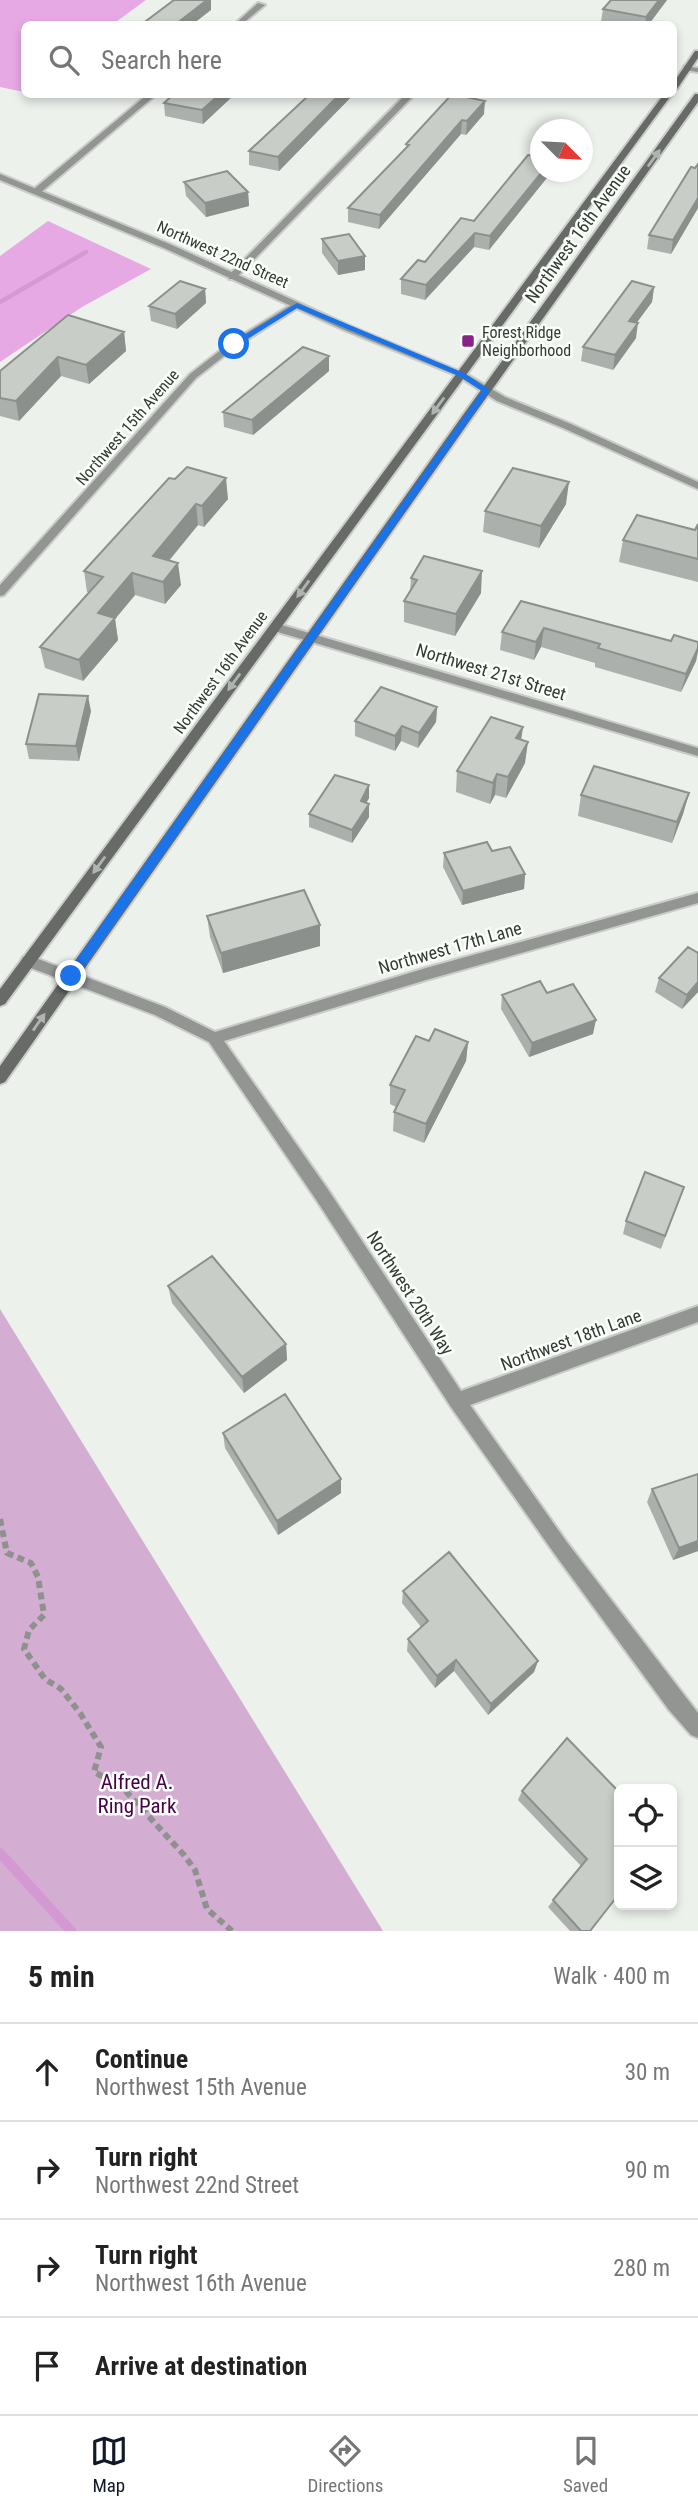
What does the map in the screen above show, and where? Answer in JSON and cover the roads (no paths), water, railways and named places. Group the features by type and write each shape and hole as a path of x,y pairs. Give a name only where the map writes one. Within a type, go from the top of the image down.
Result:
{"main road":[{"path":"677,83 698,53"},
{"name":"Northwest 16th Avenue","path":"0,1000 461,374 698,96"},
{"name":"Northwest 16th Avenue","path":"0,1078 486,390 601,208 666,98"}],"street":[{"path":"241,21 261,5"},
{"path":"687,68 698,70"},
{"path":"37,191 148,98"},
{"path":"232,277 407,98"},
{"name":"Northwest 22nd Street","path":"0,177 461,374 501,399 698,486"},
{"name":"Northwest 15th Avenue","path":"0,592 193,376 234,344 297,305"},
{"name":"Northwest 21st Street","path":"275,627 698,752"},
{"name":"Northwest 17th Lane","path":"214,1038 426,974 698,898"},
{"name":"Northwest 20th Way","path":"28,961 160,1010 214,1038 323,1196 457,1401 560,1547 676,1703 698,1728"},
{"name":"Northwest 18th Lane","path":"457,1401 698,1314"}],"waterway":[{"path":"0,302 86,252"},
{"path":"0,1853 71,1931"}],"place":[{"name":"Forest Ridge Neighborhood","path":"468,341"}],"park label":[{"name":"Alfred A. Ring Park","path":"137,1794"}]}
